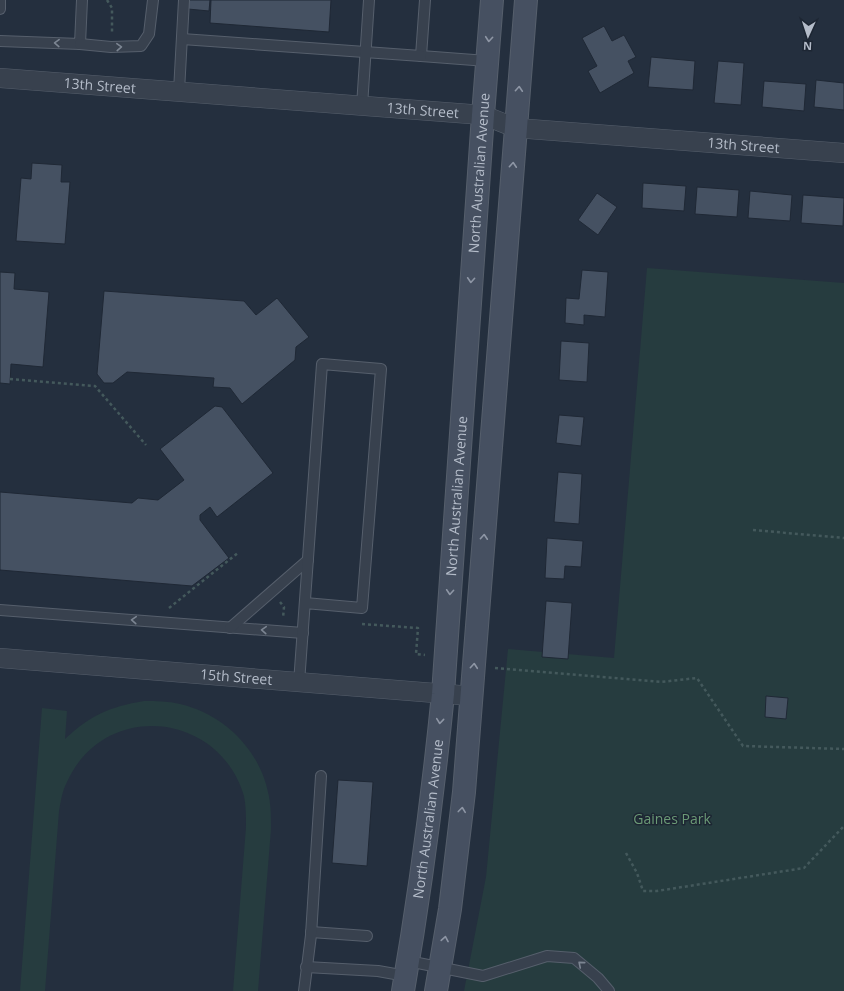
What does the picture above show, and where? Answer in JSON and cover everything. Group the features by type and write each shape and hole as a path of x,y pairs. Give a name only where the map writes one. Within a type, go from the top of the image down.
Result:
{"main road":[{"name":"North Australian Avenue","path":"406,976 418,902 433,790 443,694 492,0"},
{"path":"436,991 450,909 464,792 526,0"}],"street":[{"name":"13th Street","path":"0,78 483,115 516,128 844,152"},
{"name":"15th Street","path":"0,658 472,696"}],"lane":[{"path":"0,0 0,9"},
{"path":"80,44 82,0"},
{"path":"0,41 80,44 111,47 141,46 149,34 153,0"},
{"path":"179,92 184,0"},
{"path":"362,106 369,0"},
{"path":"421,56 425,0"},
{"path":"182,39 487,61"},
{"path":"299,683 322,364 381,369 362,608 305,603"},
{"path":"230,628 308,560"},
{"path":"0,610 303,633"},
{"path":"304,991 311,932 321,776"},
{"path":"311,932 367,936"},
{"path":"306,968 378,971 406,976 440,966 483,976 547,956 574,958 598,978 609,991"}],"path":[{"path":"10,379 95,386 146,445"},
{"path":"753,530 844,538"},
{"path":"169,609 239,552"},
{"path":"357,624 418,628 416,654 429,655"},
{"path":"475,664 504,670 661,682 696,678 743,746 844,749"},
{"path":"626,853 637,873 643,891 657,891 804,868 844,826"}],"green space":[{"name":"Gaines Park","path":"647,268 844,283 844,991 464,991 486,877 508,649 614,658"},
{"path":"144,701 180,704 211,716 237,736 248,748 263,776 270,801 271,829 258,991 233,991 246,827 246,807 244,796 231,768 211,746 187,733 160,726 133,728 107,738 84,756 65,785 59,811 45,991 20,991 42,708 67,711 65,739 83,724 101,713 110,709"}],"building":[{"path":"188,0 210,0 209,11 188,9"},
{"path":"211,0 331,0 329,32 210,23"},
{"path":"604,26 612,41 624,35 636,57 628,61 634,73 600,93 588,71 597,66 582,38"},
{"path":"651,57 695,61 693,90 648,87"},
{"path":"718,61 744,63 741,105 714,103"},
{"path":"816,80 844,83 844,110 814,107"},
{"path":"764,81 806,84 804,111 762,107"},
{"path":"32,163 62,165 61,182 70,182 65,244 16,241 21,178 31,179"},
{"path":"643,183 686,186 684,211 642,208"},
{"path":"697,187 739,190 737,217 695,214"},
{"path":"750,191 792,195 790,221 748,218"},
{"path":"597,193 617,207 598,235 578,220"},
{"path":"803,195 844,198 843,226 801,223"},
{"path":"582,270 608,272 605,317 584,315 584,325 565,323 566,298 579,299"},
{"path":"0,272 15,273 14,289 49,292 43,367 11,364 10,384 0,383"},
{"path":"104,291 244,301 256,315 277,298 309,337 296,347 295,360 242,404 230,388 213,387 214,378 127,372 113,383 104,383 97,374"},
{"path":"561,341 589,343 587,382 559,380"},
{"path":"215,406 222,407 273,473 217,517 210,507 200,515 200,520 229,558 192,586 0,570 0,492 132,503 138,498 158,500 184,480 160,449"},
{"path":"559,415 584,417 581,446 556,443"},
{"path":"558,472 582,474 579,524 554,522"},
{"path":"547,538 583,541 581,567 565,566 564,579 545,578"},
{"path":"546,601 572,603 568,659 542,657"},
{"path":"766,696 788,698 786,719 765,717"},
{"path":"338,780 373,782 367,866 332,863"}]}
